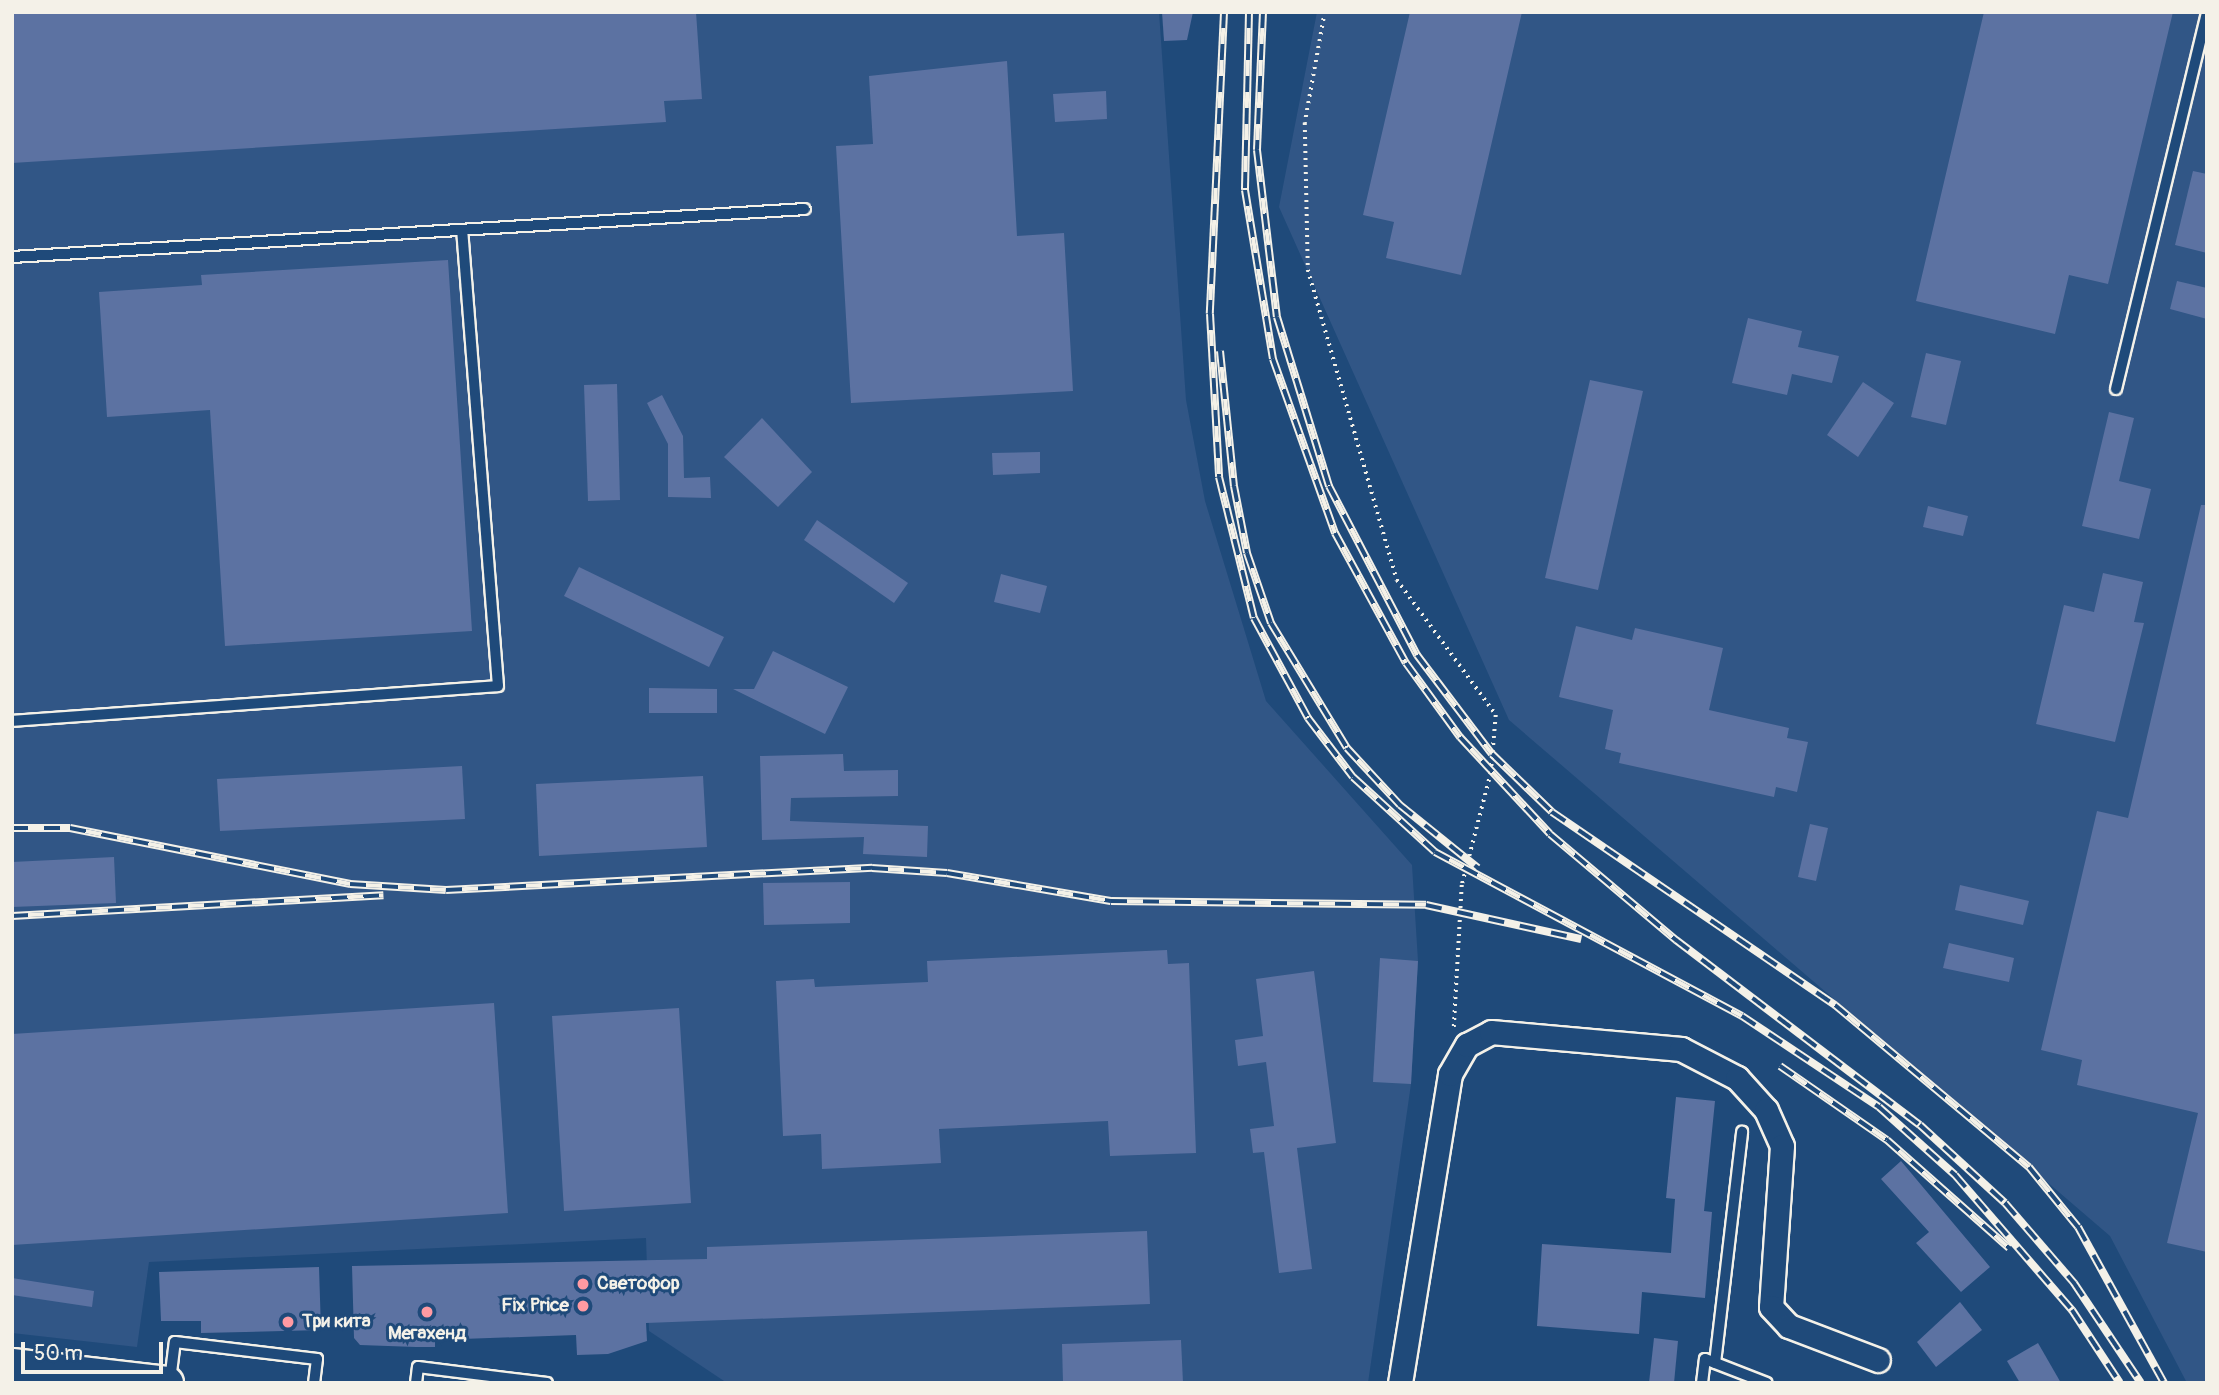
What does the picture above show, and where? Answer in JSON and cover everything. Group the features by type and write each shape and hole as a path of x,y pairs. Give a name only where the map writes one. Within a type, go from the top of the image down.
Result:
{"main road":[{"path":"12,1365 53,1376 162,1382"}],"street":[{"path":"1400,1383 1450,1074 1467,1045 1491,1032 1539,1032 1681,1049 1737,1078 1766,1110 1782,1146 1771,1307 1789,1326 1878,1360"}],"lane":[{"path":"2116,389 2207,14"},
{"path":"12,257 805,209"},
{"path":"12,720 498,686 461,230"},
{"path":"1715,1363 1742,1132"},
{"path":"162,1382 175,1342 317,1359 314,1383"},
{"path":"1702,1383 1705,1359 1767,1383"},
{"path":"416,1383 418,1367 547,1383"}],"path":[{"path":"1325,12 1305,123 1308,270 1397,580 1496,715 1491,774 1462,885 1453,1033"}],"shaded area":[{"path":"12,12 1159,12 1186,400 1205,501 1266,701 1412,865 1418,961 1411,1084 1368,1383 727,1383 649,1331 646,1238 149,1262 137,1347 12,1333"},
{"path":"1317,12 2207,12 2207,1383 2187,1383 2110,1236 1509,720 1279,207"}],"building":[{"path":"12,12 696,12 702,99 664,101 666,122 12,163"},
{"path":"1162,12 1193,12 1187,40 1164,41"},
{"path":"1410,12 1522,12 1461,275 1386,258 1394,222 1363,215"},
{"path":"1984,12 2173,12 2108,284 2069,275 2055,334 1916,301"},
{"path":"1007,61 1017,236 1064,233 1073,391 851,403 836,146 873,144 869,76"},
{"path":"1106,91 1107,119 1055,122 1053,94"},
{"path":"2193,171 2207,174 2207,253 2175,245"},
{"path":"448,260 472,631 225,646 210,410 107,417 99,292 202,285 201,275"},
{"path":"2177,281 2207,288 2207,319 2170,309"},
{"path":"1748,318 1802,331 1798,347 1839,356 1832,383 1792,374 1787,395 1732,383"},
{"path":"1926,353 1961,361 1946,425 1911,417"},
{"path":"1590,380 1643,391 1598,590 1545,578"},
{"path":"1863,382 1894,403 1858,457 1827,435"},
{"path":"617,384 620,500 588,501 584,385"},
{"path":"662,395 683,436 684,478 710,477 711,498 668,497 668,444 647,403"},
{"path":"2109,412 2134,418 2119,481 2151,489 2139,539 2082,526"},
{"path":"762,418 812,472 778,507 724,457"},
{"path":"1040,452 1040,473 993,475 992,453"},
{"path":"2201,505 2207,505 2207,1252 2167,1243 2198,1113 2077,1085 2082,1060 2041,1050 2097,811 2128,818"},
{"path":"1928,506 1968,516 1963,536 1923,527"},
{"path":"817,520 908,583 894,603 804,540"},
{"path":"579,567 724,637 709,667 564,596"},
{"path":"2103,573 2143,582 2134,622 2144,623 2115,742 2036,724 2064,605 2094,612"},
{"path":"1001,574 1047,586 1040,613 994,602"},
{"path":"1576,626 1632,640 1635,628 1723,648 1709,710 1789,728 1787,738 1808,742 1797,792 1776,787 1774,797 1619,763 1621,753 1605,749 1613,710 1559,697"},
{"path":"773,651 848,687 825,734 733,689 754,689"},
{"path":"649,688 717,689 717,713 649,713"},
{"path":"843,754 844,771 898,770 898,796 791,798 790,821 928,826 927,857 863,854 864,837 762,840 760,756"},
{"path":"462,766 465,819 220,831 217,779"},
{"path":"703,776 707,847 539,856 536,784"},
{"path":"1810,824 1828,828 1816,881 1798,877"},
{"path":"114,857 116,903 12,907 12,862"},
{"path":"850,882 850,923 764,925 763,883"},
{"path":"1960,885 2029,901 2023,925 1955,910"},
{"path":"1949,943 2014,958 2009,982 1943,968"},
{"path":"1167,950 1168,964 1189,963 1196,1153 1110,1156 1108,1121 939,1129 941,1163 822,1169 821,1134 783,1136 776,981 814,979 815,987 928,982 927,961"},
{"path":"1380,958 1418,961 1411,1084 1373,1082"},
{"path":"1314,971 1336,1143 1297,1148 1312,1269 1279,1273 1264,1152 1253,1153 1250,1129 1274,1126 1266,1062 1238,1066 1235,1040 1263,1036 1256,979"},
{"path":"494,1003 508,1213 12,1245 12,1034"},
{"path":"679,1008 691,1203 564,1211 552,1016"},
{"path":"1676,1097 1715,1101 1704,1211 1712,1212 1705,1298 1642,1292 1639,1334 1537,1326 1542,1244 1671,1253 1675,1199 1666,1198"},
{"path":"1901,1161 1990,1267 1961,1292 1916,1243 1929,1232 1881,1179"},
{"path":"1147,1231 1150,1304 646,1323 647,1341 608,1354 577,1355 576,1335 435,1340 435,1347 360,1345 354,1338 352,1266 707,1259 707,1247"},
{"path":"319,1267 321,1330 201,1333 201,1321 161,1321 159,1272"},
{"path":"12,1278 94,1291 92,1307 12,1295"},
{"path":"1960,1302 1982,1330 1936,1367 1917,1342"},
{"path":"1654,1338 1678,1341 1674,1383 1649,1383"},
{"path":"1181,1340 1183,1383 1063,1383 1062,1344"},
{"path":"2038,1343 2061,1383 2020,1383 2007,1361"}],"railway":[{"path":"1224,12 1210,314 1219,477 1254,618 1308,718 1353,777 1435,852 1742,1016 1879,1107 1955,1175 2072,1310 2120,1383"},
{"path":"1249,12 1245,190 1273,359 1335,533 1406,663 1460,737 1550,834 1676,940 1920,1125 2005,1203 2074,1283 2141,1383"},
{"path":"1263,12 1257,150 1277,317 1329,486 1417,655 1492,754 1552,812 1835,1005 2029,1167 2078,1227 2164,1383"},
{"path":"1220,351 1234,486 1247,553 1271,623 1347,748 1400,805 1478,868"},
{"path":"12,828 70,828 350,884 446,890 872,868 947,873 1111,901 1426,905 1581,939"},
{"path":"12,916 383,895"},
{"path":"1780,1066 1887,1140 2009,1248"}],"place":[{"name":"Светофор","path":"583,1284"},
{"name":"Fix Price","path":"583,1306"},
{"name":"Мегахенд","path":"427,1312"},
{"name":"Три кита","path":"288,1322"}]}
